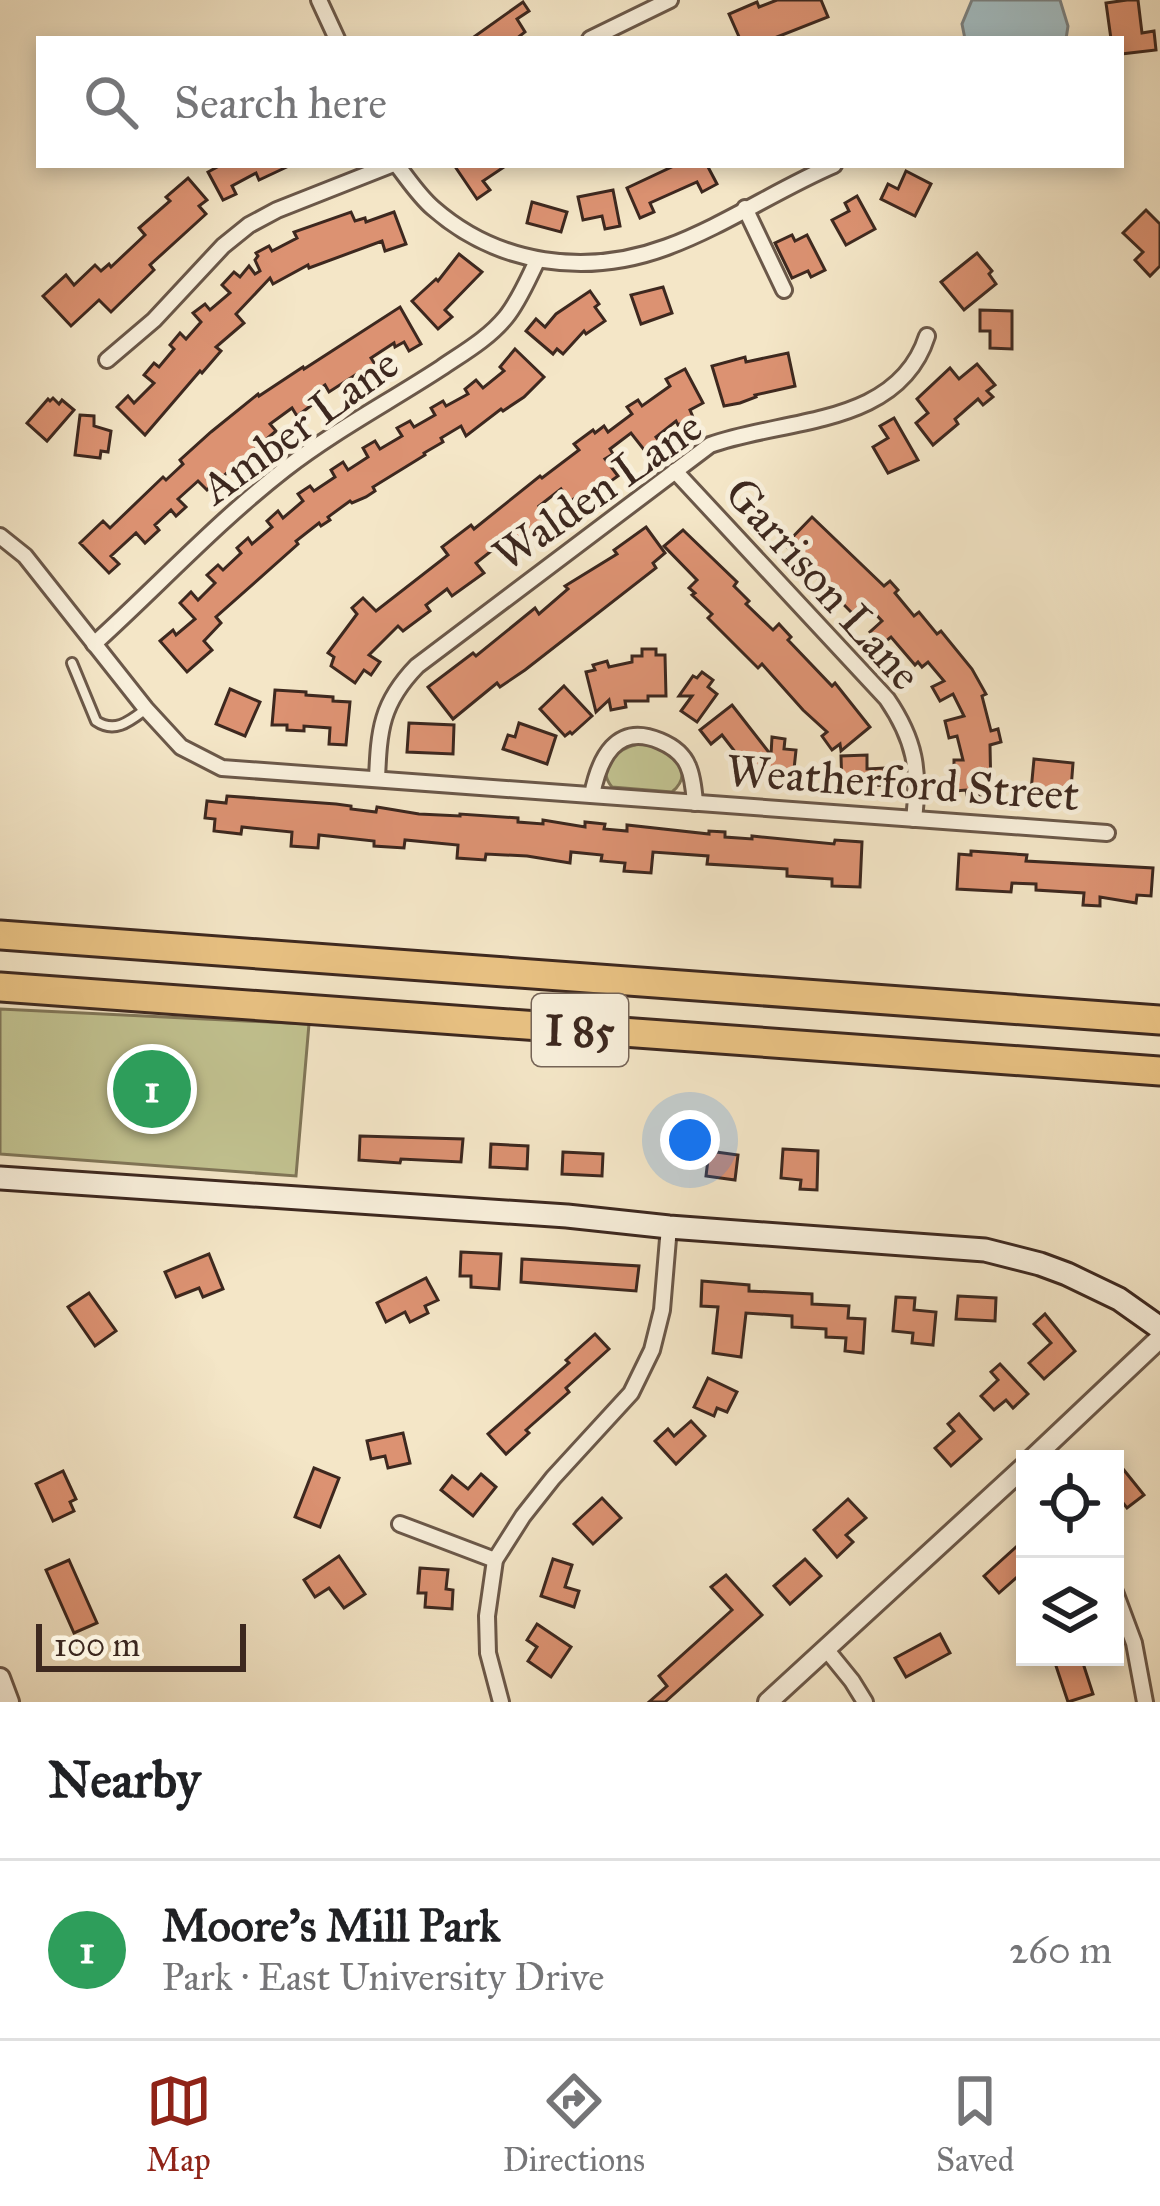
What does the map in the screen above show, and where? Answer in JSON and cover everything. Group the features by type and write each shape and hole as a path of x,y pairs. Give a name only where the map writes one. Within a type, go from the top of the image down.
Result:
{"highway":[{"name":"I 85","path":"0,935 1160,1020"},
{"name":"I 85","path":"0,987 1160,1071"}],"main road":[{"path":"0,1178 985,1250 1067,1274 1119,1300 1160,1328"}],"street":[{"path":"320,0 336,36"},
{"path":"596,36 670,0"},
{"path":"107,360 249,225 386,168"},
{"path":"397,168 429,205 485,244 537,261 594,263 673,245 828,168"},
{"path":"745,208 784,290"},
{"name":"Amber Lane","path":"94,644 285,469 478,343 513,308 537,261"},
{"name":"Walden Lane","path":"377,779 381,722 401,682 417,666 710,445 862,407 910,372 927,336"},
{"name":"Garrison Lane","path":"675,471 899,717 916,762 914,819"},
{"name":"Weatherford Street","path":"0,536 25,556 146,710 182,747 222,768 1107,833"},
{"name":"Weatherford Street","path":"592,795 601,760 624,737 642,735 675,749 688,764 695,803"},
{"path":"501,1702 488,1653 487,1616 495,1560 553,1478 631,1393 652,1350 662,1310 669,1227"},
{"path":"1042,1450 1160,1338"},
{"path":"768,1702 1016,1474"},
{"path":"400,1524 495,1560"},
{"path":"1124,1616 1145,1702"},
{"path":"826,1649 865,1702"},
{"path":"0,1678 9,1702"}],"lane":[{"path":"72,664 97,721 104,726 116,728 146,710"}],"green space":[{"path":"638,744 658,748 675,759 682,775 672,792 612,787 607,780 611,760"},
{"path":"0,1009 309,1024 296,1176 0,1154"}],"water":[{"path":"972,0 1060,0 1068,26 1066,36 964,36 962,24"}],"building":[{"path":"777,0 821,0 828,17 780,36 739,36 729,14 757,2 759,7"},
{"path":"1138,0 1142,33 1154,31 1156,50 1124,54 1124,36 1111,36 1106,3"},
{"path":"523,2 529,11 517,19 525,32 520,36 475,36"},
{"path":"215,168 285,168 259,180 256,173 232,186 236,194 223,200 208,172"},
{"path":"456,168 502,168 483,181 490,190 477,199"},
{"path":"670,168 709,168 717,184 702,192 697,182 650,203 654,212 640,218 627,188"},
{"path":"906,171 931,184 915,216 881,199 888,184 898,189"},
{"path":"188,178 207,200 199,206 206,214 150,265 154,270 111,312 99,300 71,326 43,296 66,275 74,285 95,265 101,271 111,267 145,235 139,228"},
{"path":"613,190 620,226 605,229 602,216 583,220 578,197"},
{"path":"857,196 875,229 846,245 832,220 849,211 845,203"},
{"path":"532,202 567,212 561,232 527,223"},
{"path":"1146,210 1160,224 1160,266 1150,276 1135,260 1143,252 1123,233"},
{"path":"351,212 355,221 365,218 366,222 394,212 406,244 385,251 382,241 308,265 273,284 270,278 236,314 244,323 216,347 221,351 145,435 117,407 128,396 134,403 154,383 144,375 154,363 159,367 180,333 186,339 201,322 193,313 205,304 210,310 230,293 222,285 234,272 240,277 249,266 255,274 260,271 256,253 269,246 272,251 297,238 294,232"},
{"path":"792,235 795,241 807,235 825,270 792,278 775,243"},
{"path":"977,253 996,284 964,310 941,282"},
{"path":"459,254 482,272 445,310 452,317 438,329 412,301 438,281"},
{"path":"663,287 672,313 641,324 631,295"},
{"path":"590,291 605,321 584,331 563,354 557,349 553,354 526,331 536,319 545,327"},
{"path":"400,307 421,344 409,351 404,342 395,347 394,343 371,358 376,366 329,392 325,385 307,398 312,405 297,416 292,408 270,424 276,431 207,490 198,481 178,499 186,507 176,516 171,510 145,543 136,533 111,556 119,564 109,573 80,543 103,521 110,528 258,394"},
{"path":"980,310 1012,311 1012,349 990,348 990,331 980,331"},
{"path":"515,349 544,377 524,397 466,436 461,426 441,438 443,442 425,455 373,487 375,491 350,501 296,541 216,617 221,623 204,641 212,650 187,672 160,641 195,619 180,603 191,592 198,600 215,583 207,575 218,565 223,570 241,553 237,548 248,538 252,544 272,527 267,521 278,511 283,518 303,501 298,494 310,486 314,491 335,477 331,470 343,462 348,470 368,457 363,448 375,441 380,449 402,436 397,428 410,421 414,427 435,415 431,408 468,394 465,389 476,380 483,388 504,371 500,367"},
{"path":"788,353 795,386 724,406 712,366"},
{"path":"977,364 995,385 987,391 993,397 983,405 978,399 933,445 916,423 928,413 917,399 950,368 959,379"},
{"path":"685,369 703,403 690,410 693,417 678,425 676,421 645,451 631,433 610,449 613,454 605,459 618,476 586,499 581,493 570,502 561,489 539,506 551,522 537,533 533,528 513,544 517,550 505,559 495,548 476,563 484,573 452,596 447,589 426,605 430,611 403,631 398,626 369,655 380,662 371,675 364,670 355,683 331,666 334,657 328,653 357,614 352,608 363,598 376,611 448,555 442,547 471,525 474,529 579,450 574,444 593,430 604,426 608,432 632,414 627,407 638,400 642,406 670,386 666,379"},
{"path":"53,398 74,410 47,441 27,423"},
{"path":"80,415 94,416 94,426 111,431 108,452 101,451 100,458 75,455"},
{"path":"894,418 918,460 888,473 873,447 888,438 880,426"},
{"path":"812,517 884,586 890,581 914,616 919,612 937,634 941,631 972,669 986,694 982,696 991,731 998,729 1001,742 990,745 991,795 954,791 954,760 963,760 957,736 949,738 945,721 964,716 953,694 940,701 932,687 944,681 928,662 915,665 891,637 881,645 870,632 882,621 865,603 853,614 785,545"},
{"path":"646,527 665,553 653,563 656,568 525,670 500,687 497,683 453,719 428,687 535,608 539,614 568,589 565,586 617,554 614,550"},
{"path":"683,530 737,582 734,586 749,601 746,604 773,630 779,624 791,637 788,640 832,686 835,683 870,727 841,751 840,744 832,750 822,736 827,732 762,664 758,668 708,618 712,614 689,588 697,580 664,546"},
{"path":"642,649 665,655 666,696 625,701 626,707 611,710 609,700 596,712 586,672 607,661 609,667 632,662 632,656 642,656"},
{"path":"702,672 713,680 708,687 717,694 697,722 681,711 692,696 679,696 693,676"},
{"path":"564,686 592,716 565,736 540,709"},
{"path":"230,689 260,702 245,736 216,724"},
{"path":"275,690 350,702 346,745 329,744 330,728 304,726 304,731 272,725"},
{"path":"732,705 771,755 772,737 785,739 784,749 796,750 793,779 738,769 739,757 722,735 711,744 700,730"},
{"path":"409,723 454,725 453,754 407,752"},
{"path":"519,723 556,736 547,764 503,749 508,735 515,737"},
{"path":"867,755 867,769 884,768 885,785 842,787 841,756"},
{"path":"1034,759 1073,763 1071,789 1031,791"},
{"path":"227,796 336,804 376,812 377,807 543,824 543,820 585,827 585,822 627,831 627,825 725,832 725,837 752,839 862,842 860,887 832,886 832,879 787,876 787,869 707,864 708,856 653,852 651,873 624,871 625,863 601,861 602,855 571,852 570,863 486,854 485,860 457,858 458,845 405,840 404,848 374,846 374,841 319,835 318,848 291,846 292,832 242,827 241,834 214,831 215,819 205,818 207,801 226,803"},
{"path":"971,851 1027,855 1026,861 1153,868 1151,896 1137,895 1136,903 1100,897 1100,906 1083,905 1084,893 1036,890 1036,884 1012,883 1011,892 957,889 959,854 971,855"},
{"path":"360,1136 463,1139 461,1162 359,1160"},
{"path":"491,1144 528,1146 527,1169 490,1167"},
{"path":"783,1149 818,1151 817,1190 800,1189 801,1180 781,1178"},
{"path":"709,1151 738,1155 735,1180 706,1176"},
{"path":"563,1152 603,1154 602,1176 562,1174"},
{"path":"461,1252 501,1254 499,1289 471,1287 471,1276 460,1276"},
{"path":"209,1254 223,1289 203,1297 199,1288 176,1297 165,1272"},
{"path":"522,1259 639,1266 636,1291 521,1282"},
{"path":"426,1278 438,1300 425,1306 428,1313 410,1322 405,1312 386,1322 377,1303"},
{"path":"702,1281 749,1285 749,1291 812,1294 812,1304 849,1306 848,1318 865,1319 863,1353 845,1351 846,1338 826,1337 826,1329 792,1327 792,1316 746,1313 741,1357 713,1353 718,1307 701,1306"},
{"path":"89,1293 116,1331 95,1346 68,1307"},
{"path":"958,1296 996,1298 995,1321 956,1319"},
{"path":"896,1297 915,1298 914,1310 936,1312 933,1345 912,1343 913,1333 893,1331"},
{"path":"1045,1314 1075,1351 1044,1379 1029,1363 1051,1343 1034,1324"},
{"path":"595,1334 609,1349 506,1454 488,1434"},
{"path":"1000,1364 1028,1394 1013,1408 1006,1400 994,1410 981,1396 998,1380 991,1372"},
{"path":"708,1378 737,1392 727,1412 717,1408 714,1416 694,1407"},
{"path":"959,1414 981,1439 951,1466 935,1448 954,1431 948,1424"},
{"path":"691,1421 705,1436 676,1464 655,1441 668,1429 674,1436"},
{"path":"403,1433 410,1463 388,1468 385,1456 371,1459 367,1441"},
{"path":"314,1468 339,1478 320,1527 295,1517"},
{"path":"1124,1470 1144,1495 1127,1508 1124,1504"},
{"path":"63,1471 76,1499 70,1502 74,1511 53,1521 36,1484"},
{"path":"481,1474 496,1487 473,1516 441,1490 452,1476 468,1489"},
{"path":"602,1498 621,1518 593,1544 574,1524"},
{"path":"848,1499 866,1518 846,1535 853,1542 837,1557 814,1530"},
{"path":"1016,1547 1016,1578 999,1593 984,1576"},
{"path":"339,1556 365,1594 344,1608 329,1588 315,1597 304,1580"},
{"path":"553,1559 572,1565 565,1587 579,1591 574,1607 541,1596"},
{"path":"805,1559 821,1576 790,1604 774,1586"},
{"path":"69,1560 97,1623 74,1633 46,1570"},
{"path":"420,1568 448,1570 446,1589 453,1590 452,1609 425,1607 426,1593 418,1593"},
{"path":"726,1575 762,1615 665,1702 649,1702 667,1686 659,1676 732,1610 711,1587"},
{"path":"537,1624 571,1647 551,1677 528,1661 537,1647 527,1640"},
{"path":"940,1634 950,1653 906,1677 895,1658"},
{"path":"1056,1666 1084,1666 1093,1694 1068,1702"}],"place":[{"name":"Moore’s Mill Park","path":"152,1089"}]}
